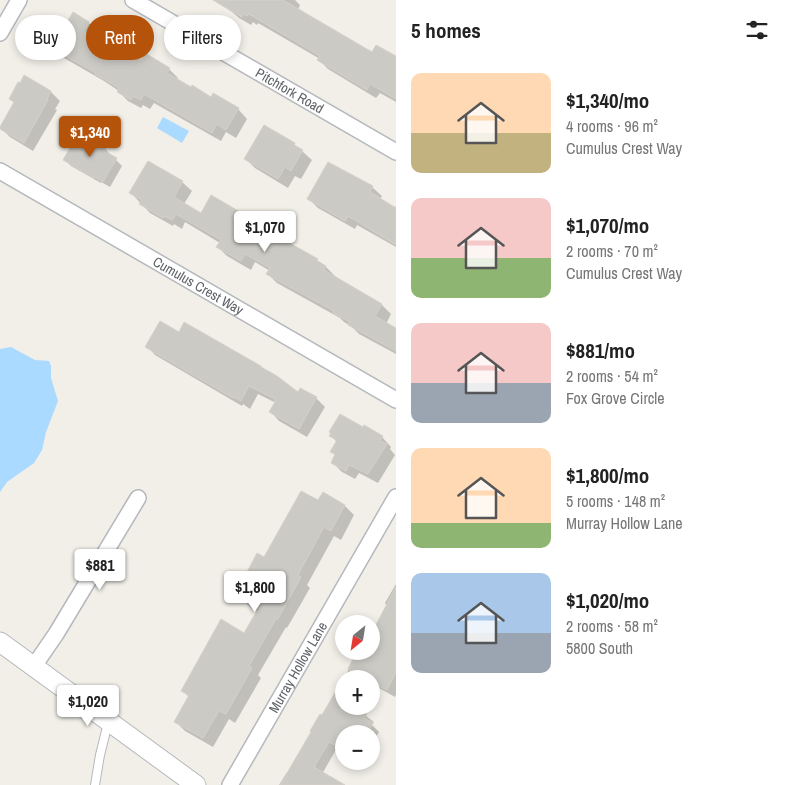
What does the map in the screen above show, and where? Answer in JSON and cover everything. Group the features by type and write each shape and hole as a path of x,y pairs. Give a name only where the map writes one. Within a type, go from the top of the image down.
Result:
{"street":[{"path":"0,33 19,0"},
{"name":"Pitchfork Road","path":"133,0 396,152"},
{"name":"Cumulus Crest Way","path":"0,171 396,400"},
{"name":"Murray Hollow Lane","path":"230,785 396,496"},
{"path":"34,666 56,634 138,498"},
{"path":"0,642 196,785"}],"lane":[{"path":"96,785 100,755 109,721"}],"water":[{"path":"163,117 189,131 182,143 157,128"},
{"path":"11,347 35,360 49,361 51,378 58,401 46,432 42,450 34,463 7,482 0,492 0,349"}],"building":[{"path":"213,0 283,0 372,52 376,45 396,56 396,99 370,84 367,90 317,60 320,56 249,14 247,16 243,14 242,17"},
{"path":"73,12 86,20 84,32 86,33 86,60 154,60 154,58 170,68 167,73 211,97 213,93 239,108 226,130 217,124 212,133 144,94 141,100 133,96 131,100 117,92 119,88 73,60 76,60 76,15 71,15"},
{"path":"24,75 51,91 24,143 0,129 0,127 14,102 9,99"},
{"path":"264,125 295,143 294,145 303,150 291,171 285,167 278,179 244,159"},
{"path":"79,132 106,148 104,151 117,158 103,182 63,160"},
{"path":"148,161 183,181 174,197 201,213 211,195 254,220 247,231 271,245 276,237 286,241 318,259 316,260 326,266 324,270 382,304 375,316 396,328 396,351 348,325 350,322 333,313 334,311 266,274 270,268 245,254 241,261 216,247 221,240 176,214 172,220 164,216 163,218 139,204 142,200 129,193"},
{"path":"328,162 373,186 370,192 396,208 396,245 348,216 345,221 307,199"},
{"path":"160,321 179,332 184,322 261,366 298,392 300,388 317,397 299,429 269,412 275,399 249,386 241,401 233,398 145,347"},
{"path":"340,414 383,436 380,441 387,444 368,474 349,465 346,471 331,463 335,454 330,452 337,440 329,436 331,433 329,432"},
{"path":"301,491 318,500 323,492 345,505 331,531 324,527 298,575 301,577 249,666 252,668 226,714 219,711 203,738 174,722 189,695 181,691 221,619 244,633 258,609 240,598 251,579 245,576 257,553 264,557"},
{"path":"396,587 396,672 387,690 380,686 380,670 348,669 352,660 380,660 380,617"},
{"path":"335,693 335,715 366,715 364,718 373,723 372,725 335,725 335,745 329,742 314,767 345,785 280,785 320,714 322,715"}]}
